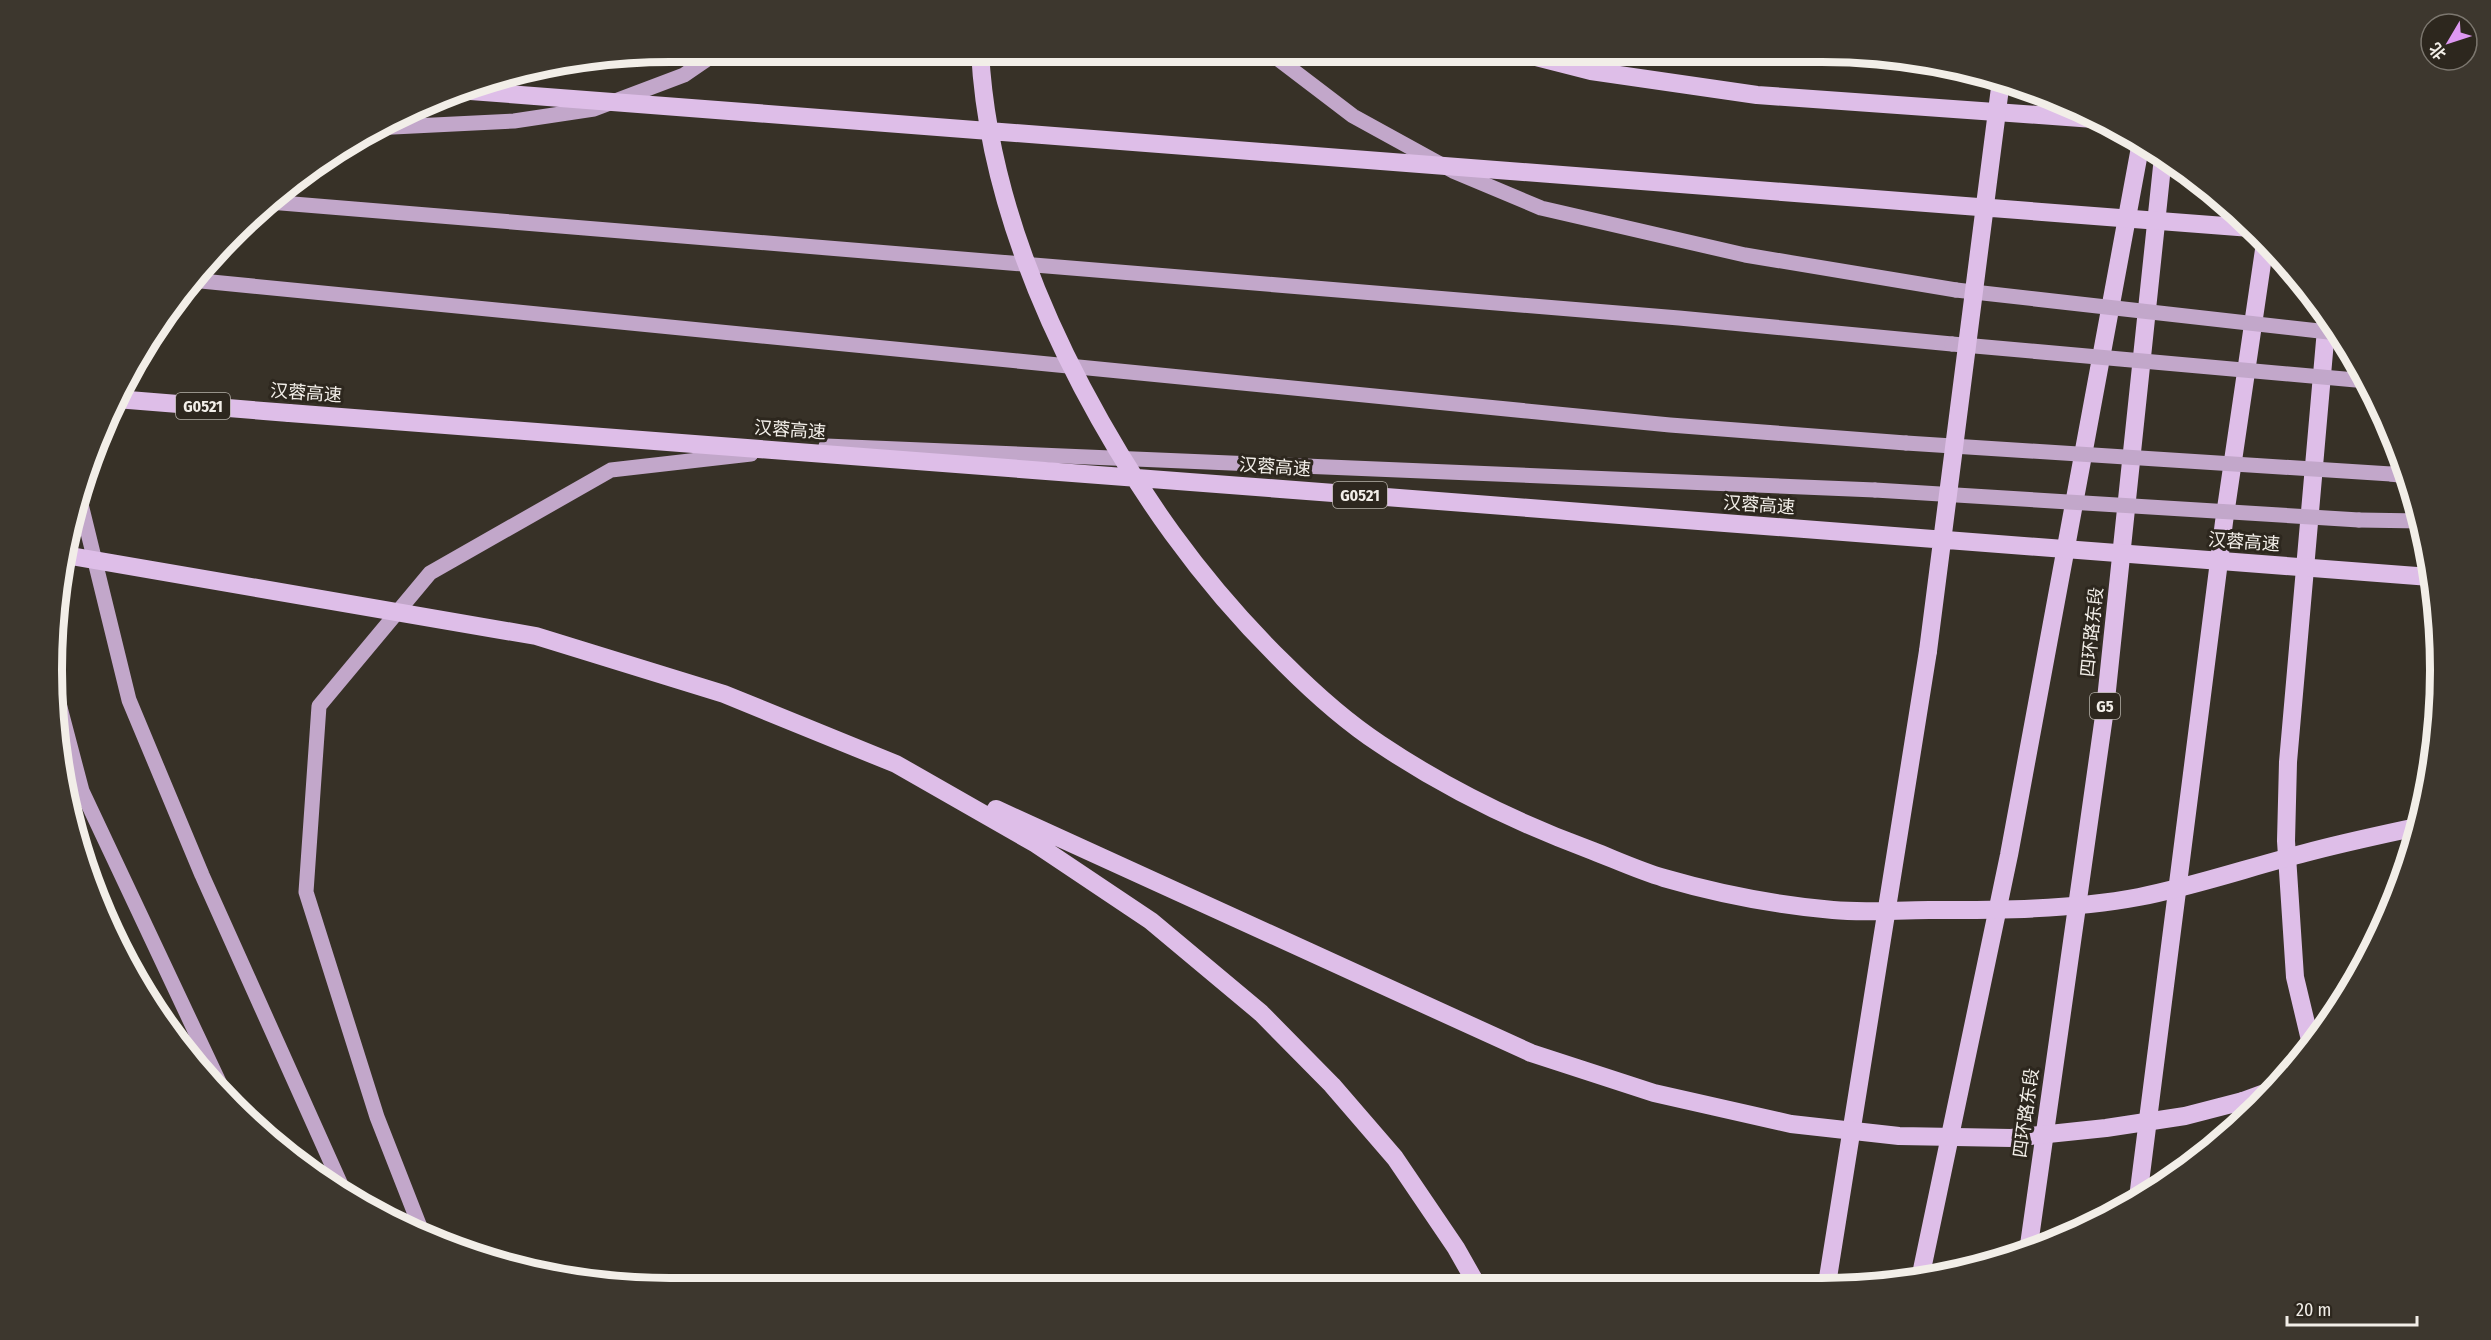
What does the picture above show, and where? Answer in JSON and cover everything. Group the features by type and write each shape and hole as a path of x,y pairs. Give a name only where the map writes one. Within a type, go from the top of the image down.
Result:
{"highway":[{"path":"980,61 993,155 1012,222 1051,324 1111,442 1155,511 1199,569 1253,633 1326,703 1377,742 1448,786 1527,826 1663,878 1744,897 1836,910 1972,910 2065,906 2135,898 2408,829"},
{"path":"1548,61 1591,71 1757,95 2076,118"},
{"path":"1828,1279 1928,651 2000,89"},
{"path":"481,92 2237,227"},
{"path":"1922,1270 2009,855 2139,152"},
{"name":"四环路东段","path":"2030,1241 2104,709 2162,166"},
{"path":"2139,1188 2224,522 2263,253"},
{"path":"2309,1034 2295,977 2286,841 2289,750 2326,330"},
{"name":"汉蓉高速","path":"125,400 2422,576"},
{"path":"72,556 536,636 724,693 896,764 1531,1053 1654,1093 1791,1124 1899,1136 2011,1138 2106,1128 2185,1116 2254,1097"},
{"path":"896,764 1036,844 1151,921 1261,1013 1332,1084 1395,1158 1456,1248 1474,1279"}],"main road":[{"path":"396,127 514,121 594,109 684,75 704,61"},
{"path":"1281,61 1353,116 1453,171 1541,208 1745,255 1956,290 2327,332"},
{"path":"281,203 1678,318 2356,380"},
{"path":"203,281 1658,423 1906,443 2397,475"},
{"path":"419,1224 377,1117 306,892 319,706 430,573 611,470 825,446 1875,490 2359,520 2411,521"},
{"path":"83,511 129,700 201,875 339,1180"},
{"path":"64,724 82,791 215,1073"}]}
